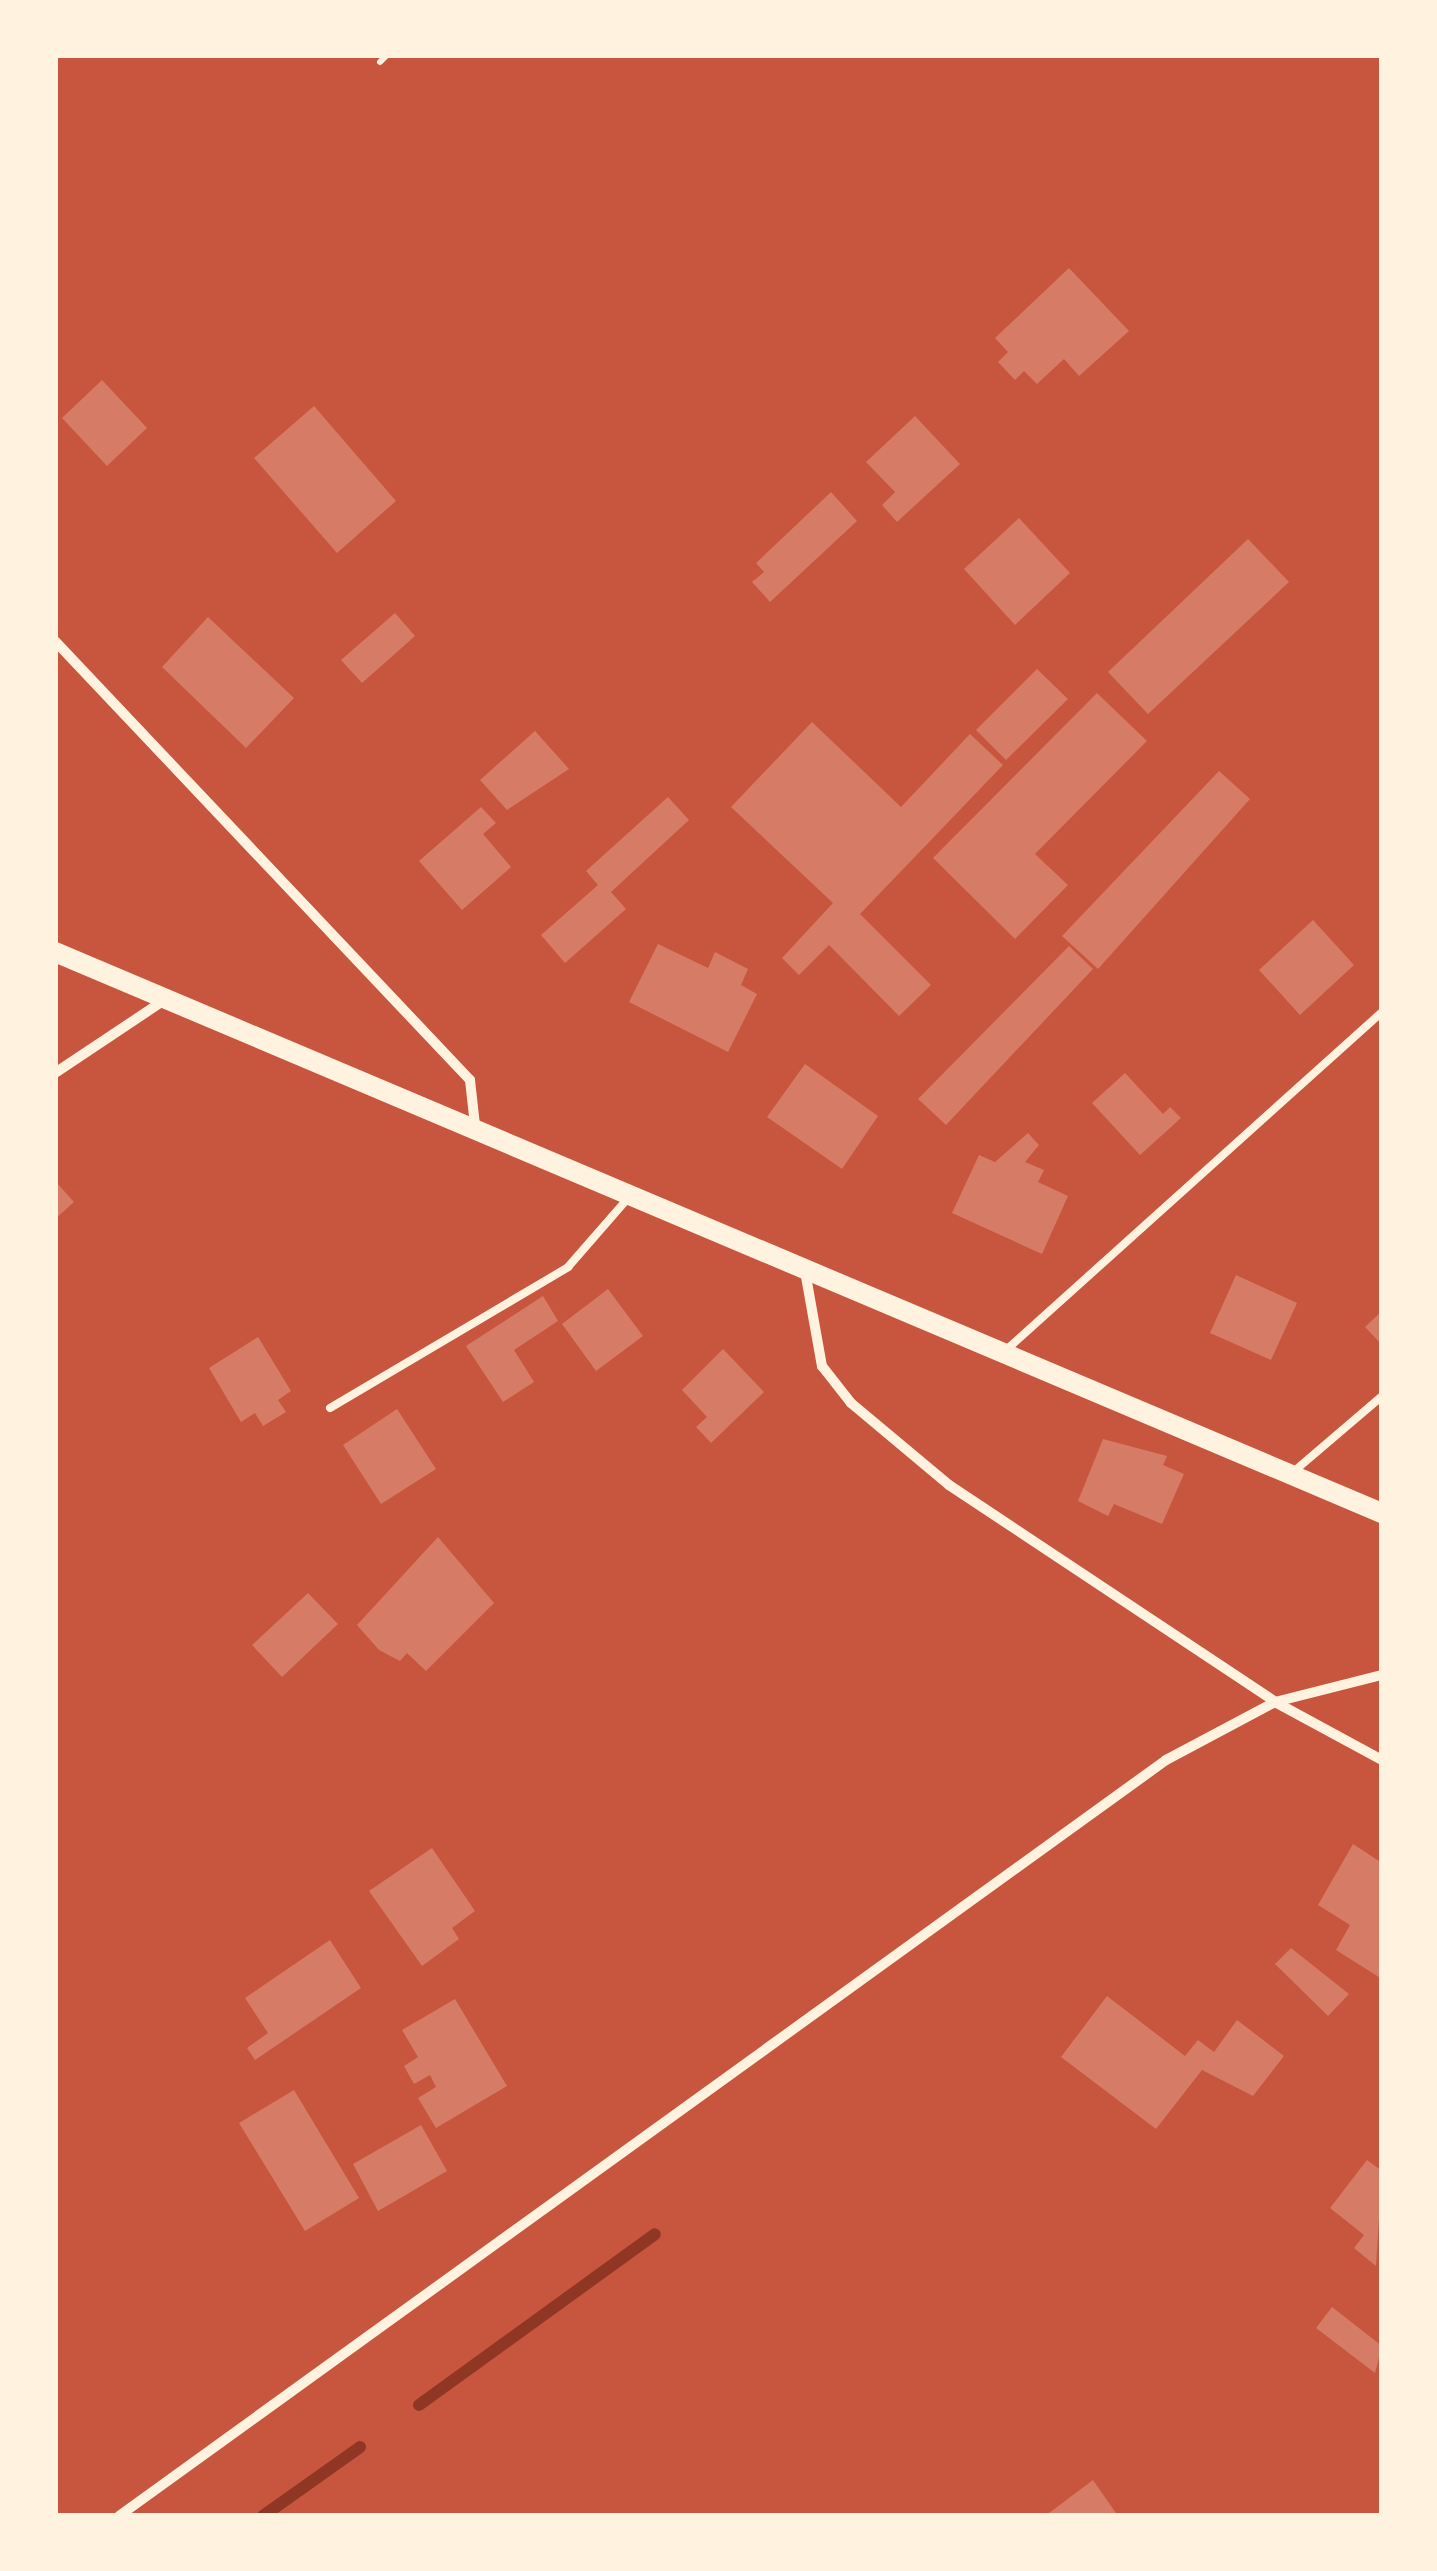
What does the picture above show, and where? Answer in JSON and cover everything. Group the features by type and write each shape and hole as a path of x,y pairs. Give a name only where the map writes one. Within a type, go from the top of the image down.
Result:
{"main road":[{"path":"55,952 475,1126 805,1271 1382,1514"}],"street":[{"path":"55,641 470,1080 475,1126"},
{"path":"55,1073 167,998"},
{"path":"805,1271 807,1322 822,1366 851,1403 949,1485 1275,1702 1382,1760"},
{"path":"119,2516 1166,1760 1275,1702 1382,1674"}],"lane":[{"path":"1002,1354 1382,1012"},
{"path":"330,1408 568,1267 631,1194"},
{"path":"1288,1476 1382,1396"}],"path":[{"path":"380,62 387,55"}],"building":[{"path":"1069,268 1129,331 1079,376 1064,359 1037,384 1024,371 1015,380 998,362 1008,352 995,338"},
{"path":"102,380 147,428 107,466 62,418"},
{"path":"314,406 396,501 337,553 254,458"},
{"path":"915,416 960,464 897,522 882,505 895,492 866,462"},
{"path":"831,492 857,521 770,602 752,582 764,572 756,563"},
{"path":"1019,518 1070,573 1015,625 964,569"},
{"path":"1248,539 1289,582 1148,714 1108,672"},
{"path":"395,613 415,636 362,683 341,660"},
{"path":"208,617 294,698 246,748 162,667"},
{"path":"1037,669 1068,699 1006,760 976,730"},
{"path":"1097,693 1147,741 1035,854 1068,885 1015,939 933,858"},
{"path":"812,722 901,807 970,734 1003,765 860,914 931,985 899,1016 829,945 799,975 782,958 833,903 731,807"},
{"path":"535,731 569,769 507,810 480,780"},
{"path":"1219,771 1250,799 1098,969 1062,936"},
{"path":"668,797 689,820 611,892 626,909 565,963 541,935 598,885 586,871"},
{"path":"481,807 496,823 483,834 511,867 462,910 419,861"},
{"path":"1313,920 1354,965 1300,1015 1259,970"},
{"path":"658,944 708,968 715,952 748,969 741,985 757,994 728,1052 629,1002"},
{"path":"1069,946 1093,969 946,1125 918,1099"},
{"path":"805,1064 878,1116 842,1169 767,1117"},
{"path":"1125,1073 1163,1114 1170,1107 1181,1118 1140,1155 1092,1103"},
{"path":"1028,1133 1039,1145 1025,1162 1044,1170 1038,1182 1068,1196 1042,1254 952,1213 979,1155 995,1162"},
{"path":"55,1181 74,1202 55,1219"},
{"path":"1236,1275 1297,1303 1271,1360 1210,1333"},
{"path":"608,1289 643,1336 596,1371 562,1324"},
{"path":"543,1296 558,1321 514,1350 534,1382 503,1402 466,1346"},
{"path":"1382,1311 1382,1345 1365,1327"},
{"path":"258,1337 291,1391 278,1400 286,1412 263,1426 255,1413 241,1422 209,1368"},
{"path":"723,1349 764,1392 711,1443 696,1427 707,1417 682,1390"},
{"path":"397,1409 436,1469 381,1504 343,1445"},
{"path":"1103,1439 1167,1456 1163,1465 1184,1474 1162,1524 1114,1504 1108,1516 1078,1501"},
{"path":"438,1537 494,1603 426,1671 407,1653 400,1661 379,1650 357,1625"},
{"path":"308,1593 338,1624 282,1677 252,1645"},
{"path":"1353,1844 1382,1863 1382,1979 1336,1950 1350,1925 1318,1905"},
{"path":"432,1848 475,1911 452,1928 459,1939 422,1966 369,1891"},
{"path":"330,1940 361,1988 255,2060 247,2048 268,2033 245,1998"},
{"path":"1291,1948 1349,1994 1328,2016 1275,1964"},
{"path":"1107,1996 1185,2056 1198,2040 1214,2052 1237,2020 1284,2056 1253,2096 1202,2070 1156,2129 1061,2057"},
{"path":"455,1999 507,2086 436,2128 418,2098 436,2087 430,2075 414,2084 404,2066 418,2057 402,2030"},
{"path":"294,2090 359,2198 305,2231 239,2123"},
{"path":"421,2125 447,2171 378,2211 353,2164"},
{"path":"1367,2160 1382,2171 1376,2266 1354,2248 1364,2235 1330,2208"},
{"path":"1332,2307 1382,2346 1375,2373 1316,2328"},
{"path":"1093,2480 1118,2516 1045,2516"}],"waterway":[{"path":"419,2405 655,2234"},
{"path":"263,2516 360,2447"}]}
